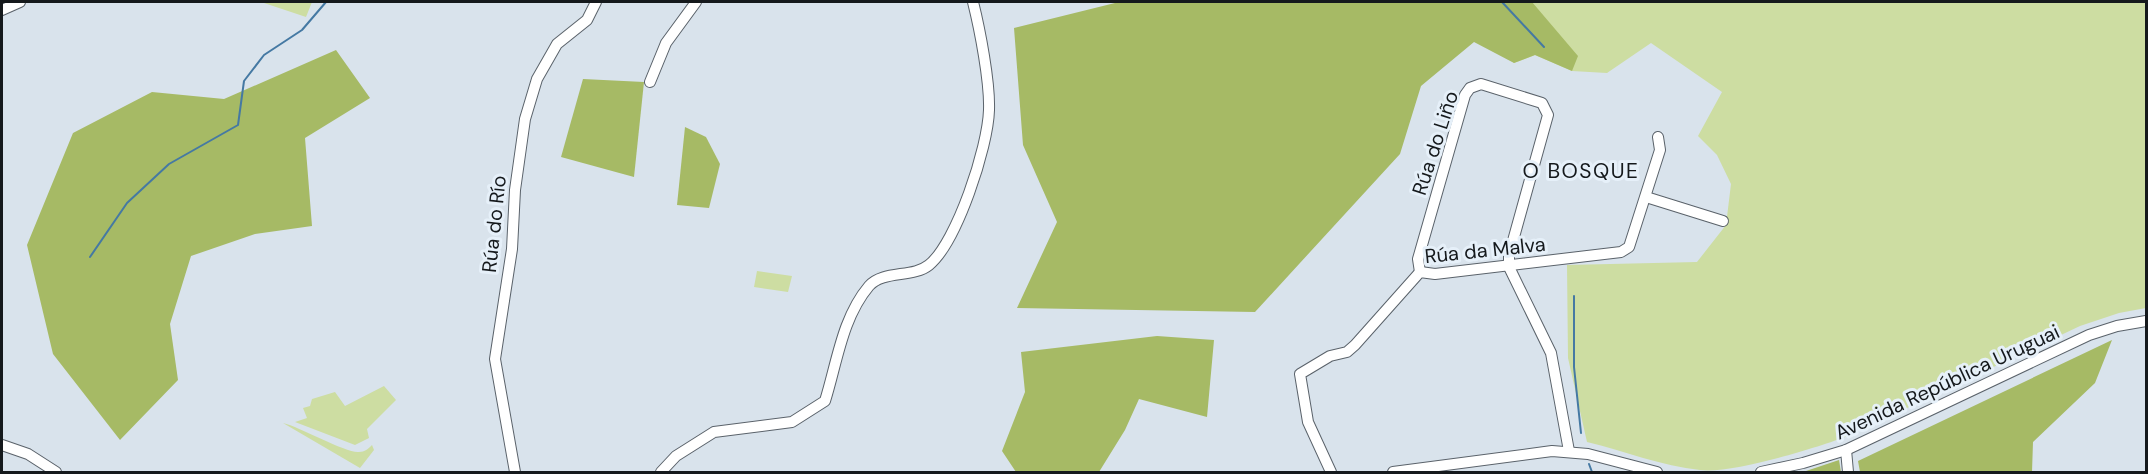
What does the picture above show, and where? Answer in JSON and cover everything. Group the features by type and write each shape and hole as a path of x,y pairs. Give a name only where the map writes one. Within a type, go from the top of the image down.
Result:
{"street":[{"path":"2,10 20,2"},
{"name":"Rúa do Río","path":"514,472 495,359 512,249 515,190 525,119 537,79 557,44 587,20 596,2"},
{"path":"650,82 666,43 696,2"},
{"path":"661,472 676,456 714,432 792,422 825,401 838,346 862,294 871,283 927,267 941,254 957,224 986,141 989,109 973,2"},
{"name":"Rúa do Liño","path":"1420,272 1418,259 1465,95 1470,88 1481,84 1542,103 1548,115 1509,255 1509,267"},
{"name":"Rúa da Malva","path":"1331,472 1308,422 1300,374 1330,356 1347,352 1420,272 1435,274 1509,267 1621,252 1629,247 1660,150 1658,137"},
{"path":"1646,196 1723,221"},
{"path":"1509,267 1551,353 1569,452"},
{"name":"Avenida República Uruguai","path":"1761,472 1803,464 1846,450 2089,336 2117,326 2146,321"},
{"path":"2,445 28,454 56,472"},
{"path":"1846,450 1848,472"},
{"path":"1393,472 1505,456 1569,452 1607,458 1657,472"}],"green space":[{"path":"261,2 312,2 306,17"},
{"path":"1119,2 1532,2 1578,56 1572,71 1535,55 1514,63 1474,42 1421,86 1400,154 1255,312 1017,308 1057,222 1023,145 1014,28"},
{"path":"1459,2 2146,2 2146,308 2119,313 2080,326 1848,436 1774,459 1732,468 1700,470 1657,462 1587,442 1568,358 1567,265 1697,262 1726,225 1731,184 1717,155 1698,136 1722,92 1651,43 1607,73 1572,71 1535,55 1514,63"},
{"path":"336,50 370,98 305,138 312,226 255,234 191,256 170,324 178,380 120,440 53,354 27,245 73,133 152,92 224,99"},
{"path":"583,79 644,82 634,177 561,157"},
{"path":"685,127 706,137 720,164 709,208 677,205"},
{"path":"757,271 792,276 788,292 754,287"},
{"path":"1157,336 1214,340 1207,417 1139,399 1125,430 1099,472 1016,472 1002,451 1025,392 1021,352"},
{"path":"2112,340 2095,383 2033,442 2032,472 1860,472 1858,461"},
{"path":"384,386 396,400 367,429 369,438 355,445 295,422 307,418 303,408 310,406 312,399 335,392 345,406"},
{"path":"283,423 353,451 363,451 372,445 374,450 360,468"},
{"path":"1839,460 1841,472 1803,472"}],"waterway":[{"path":"90,257 127,203 169,164 238,125 244,81 264,55 302,30 326,2"},
{"path":"1502,2 1544,47"},
{"path":"1574,296 1574,367 1581,433"},
{"path":"1589,464 1592,472"}],"district":[{"name":"O BOSQUE","path":"1581,171"}]}
